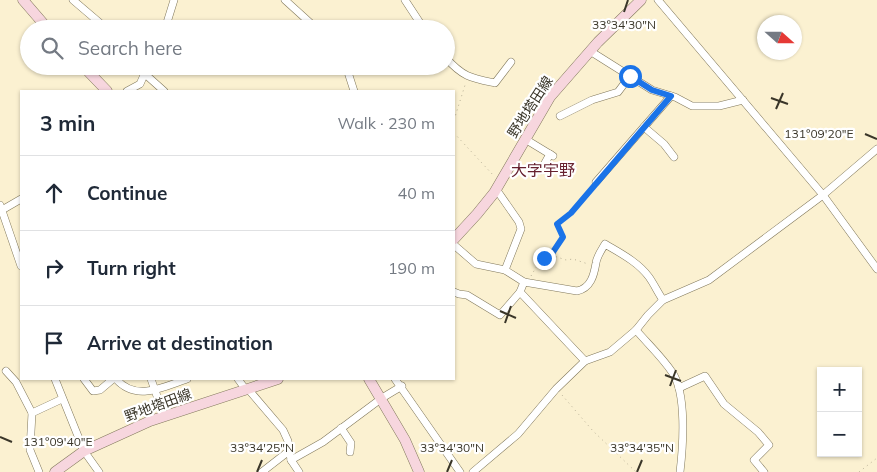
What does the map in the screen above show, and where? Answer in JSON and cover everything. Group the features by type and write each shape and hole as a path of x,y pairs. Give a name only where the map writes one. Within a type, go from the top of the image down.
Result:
{"main road":[{"path":"24,0 41,20"},
{"name":"野地塔田線","path":"455,238 477,214 498,186 550,97 590,51 641,0"},
{"path":"92,75 106,90"},
{"name":"野地塔田線","path":"55,472 84,451 150,421 275,380"},
{"path":"370,380 406,440 419,472"}],"street":[{"path":"74,0 97,20"},
{"path":"168,20 174,0"},
{"path":"285,0 308,20"},
{"path":"405,0 418,20"},
{"path":"658,0 823,195 877,270"},
{"path":"590,51 652,90 692,106 719,106 743,100"},
{"path":"455,68 468,77 495,84 511,62"},
{"path":"129,90 140,84 144,75"},
{"path":"145,75 163,90"},
{"path":"349,75 354,90"},
{"path":"560,116 592,100 618,92 630,76"},
{"path":"596,182 671,96"},
{"path":"644,127 664,144 674,157"},
{"path":"525,139 552,155 541,170"},
{"path":"473,472 518,434 556,389 585,361 610,352 636,330 663,300 709,280 823,195 877,149"},
{"path":"498,186 519,222 521,229 505,270"},
{"path":"20,199 1,208 20,255"},
{"path":"455,246 476,264 505,270 526,283 577,291 588,287 596,268 596,262 605,244 629,258 649,277 663,300"},
{"path":"455,292 467,295 500,314 526,283"},
{"path":"520,292 585,361"},
{"path":"636,330 673,373 680,388 684,443 680,472"},
{"path":"6,371 16,382 32,413 30,450 39,472"},
{"path":"680,388 705,376 724,404 758,432 770,446 754,460 764,472"},
{"path":"55,380 84,451 99,472"},
{"path":"85,380 93,391 100,390 113,380"},
{"path":"115,380 130,390 141,392 185,380"},
{"path":"151,380 164,416"},
{"path":"239,380 283,430 288,441 291,460 299,472"},
{"path":"397,380 460,472"},
{"path":"291,460 323,442 382,398 402,386"},
{"path":"32,413 62,399"},
{"path":"342,428 351,443 350,452"},
{"path":"262,472 289,451"}],"path":[{"path":"455,117 468,77"},
{"path":"455,134 498,186"},
{"path":"526,283 538,264 544,258 551,255 563,237 557,224 571,213 596,182"},
{"path":"551,255 566,260 573,259 596,268"},
{"path":"556,389 594,431 636,472"},
{"path":"859,472 877,458"}],"district":[{"name":"大字宇野","path":"543,170"}],"route":[{"path":"544,258 551,255 563,237 557,224 571,213 671,96 652,90 630,76"}]}
